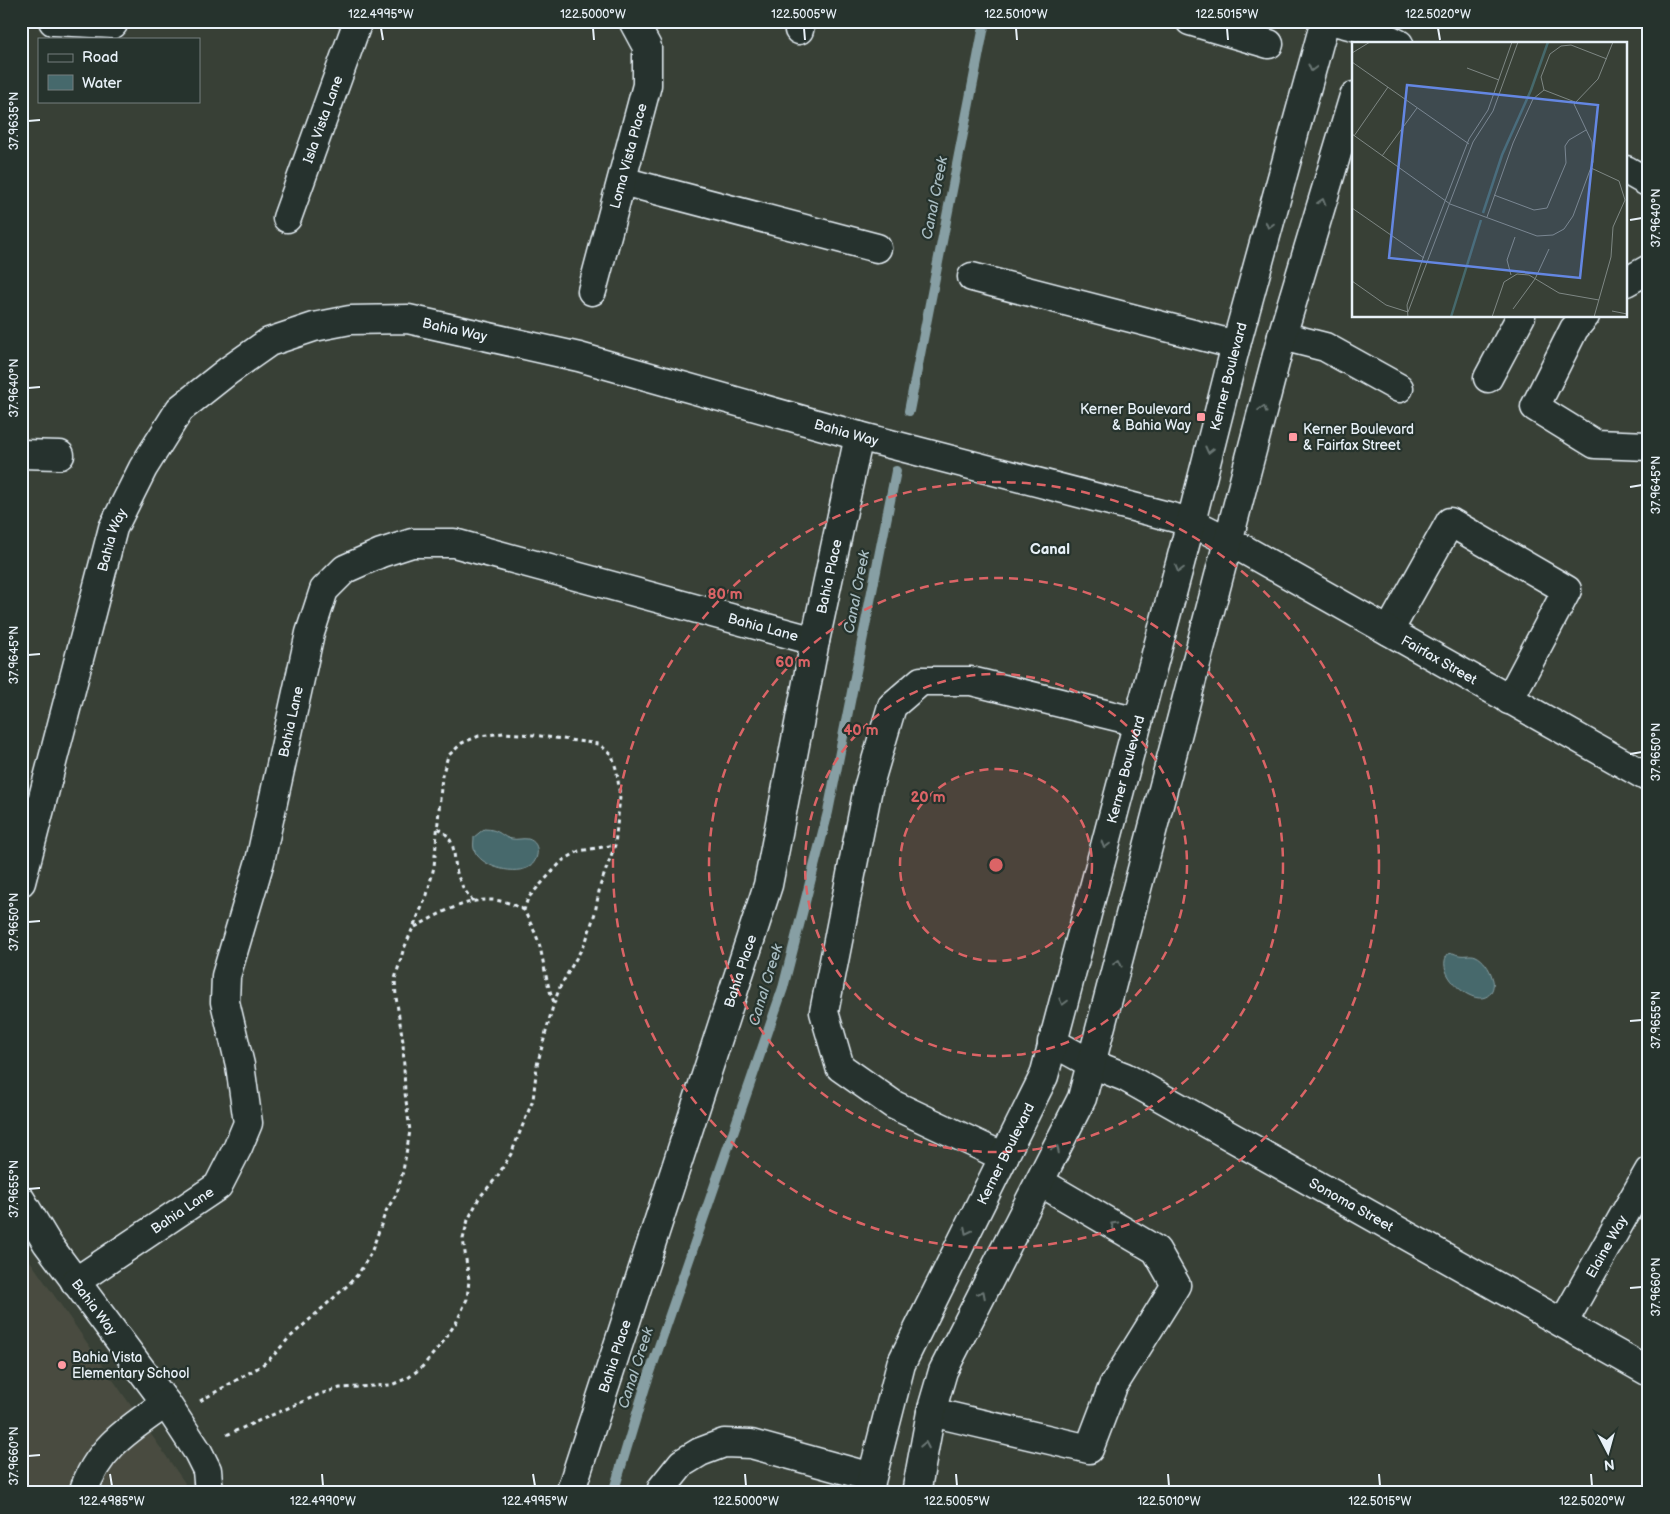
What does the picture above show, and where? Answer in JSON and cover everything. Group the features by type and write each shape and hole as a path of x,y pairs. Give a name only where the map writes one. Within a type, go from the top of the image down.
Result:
{"street":[{"path":"53,21 113,24"},
{"name":"Isla Vista Lane","path":"287,218 358,21"},
{"name":"Loma Vista Place","path":"592,291 647,85 647,47 633,21"},
{"path":"1190,21 1269,44"},
{"name":"Kerner Boulevard","path":"869,1485 901,1364 1044,1076 1236,346 1325,21"},
{"path":"1333,21 1373,32 1395,42"},
{"path":"916,1493 931,1412 943,1371 1082,1098 1282,336 1352,103"},
{"path":"622,181 877,248"},
{"path":"1628,281 1649,269"},
{"path":"972,277 1236,346"},
{"path":"1488,378 1520,318"},
{"path":"1583,318 1574,329 1535,407 1595,444 1649,446"},
{"name":"Bahia Way","path":"21,882 113,528 143,468 180,409 269,342 314,328 350,320 408,319 579,357 859,436 1191,522 1228,541"},
{"path":"1282,336 1325,347 1399,388"},
{"name":"Bahia Place","path":"570,1493 768,885 815,641 859,436"},
{"path":"21,454 60,455"},
{"path":"1389,631 1450,522 1568,590 1509,700"},
{"name":"Fairfax Street","path":"1228,541 1649,778"},
{"name":"Bahia Lane","path":"75,1282 218,1186 248,1123 240,1065 225,1002 226,976 260,861 310,633 324,590 345,569 381,553 412,543 454,543 815,641"},
{"path":"1004,1157 894,1105 840,1067 824,1012 868,788 892,706 921,681 971,681 1138,722"},
{"name":"Sonoma Street","path":"1052,1042 1092,1064 1134,1081 1649,1372"},
{"name":"Elaine Way","path":"1563,1323 1649,1171"},
{"path":"931,1412 1089,1449 1113,1386 1176,1286 1156,1250 1040,1182"},
{"name":"Bahia Way","path":"21,1200 47,1243 170,1409 198,1452 207,1470 209,1493"},
{"path":"83,1493 87,1480 106,1449 133,1426 170,1409"},
{"path":"661,1493 662,1488 682,1464 700,1452 724,1443 750,1444 869,1485"}],"path":[{"path":"170,1409 261,1366 348,1285 359,1272 371,1252 386,1211 397,1193 410,1132 405,1093 403,1042 395,979 403,950 427,895 434,867 442,776 448,756 462,743 479,736 504,733 532,734 600,744 612,755 617,772 620,798 615,845 600,886 595,913 586,942 560,987 554,1002 537,1065 533,1100 511,1154 497,1177 479,1198 468,1220 463,1239 469,1280 467,1299 457,1321 443,1342 422,1367 408,1378 391,1384 340,1388 320,1394 230,1432 198,1452"},
{"path":"438,828 447,834 453,844 459,880 467,894 474,901"},
{"path":"524,910 528,898 562,861 579,852 615,845"},
{"path":"414,928 457,905 474,901 496,901 515,905 524,910 535,932 540,945 548,986 554,1002"}],"shaded area":[{"name":"Bahia Vista Elementary School","path":"21,1248 185,1483 179,1493 21,1493"}],"water":[{"path":"484,829 494,830 509,838 533,841 537,849 534,862 531,866 520,870 505,870 482,860 474,849 474,837"},
{"path":"1448,954 1476,956 1481,959 1491,974 1493,988 1491,992 1485,997 1477,998 1459,988 1451,980 1446,971 1445,962"}],"waterway":[{"name":"Canal Creek","path":"909,411 985,21"},
{"name":"Canal Creek","path":"613,1493 645,1387 783,988 828,812 896,471"}],"place":[{"name":"Kerner Boulevard & Bahia Way","path":"1201,417"},
{"name":"Kerner Boulevard & Fairfax Street","path":"1293,437"},
{"name":"Bahia Vista Elementary School","path":"62,1365"}],"district":[{"name":"Canal","path":"1050,549"}]}
